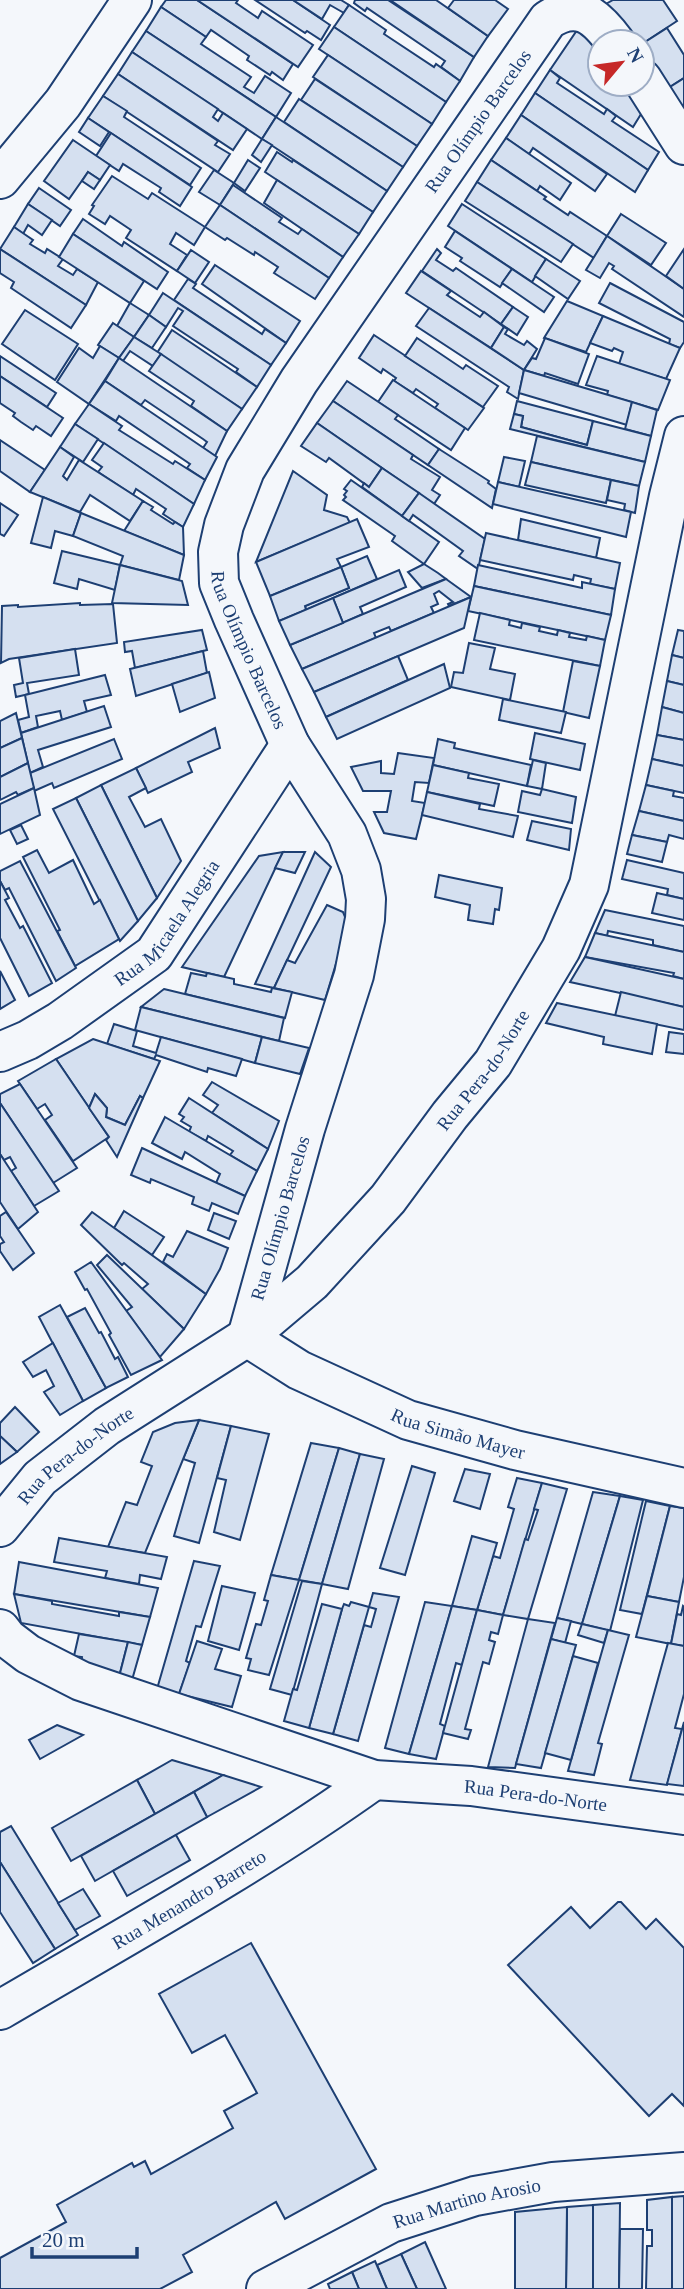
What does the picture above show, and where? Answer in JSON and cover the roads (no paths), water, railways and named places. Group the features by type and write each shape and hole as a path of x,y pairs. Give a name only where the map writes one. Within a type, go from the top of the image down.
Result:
{"street":[{"path":"0,179 62,103 132,0"},
{"name":"Rua Olímpio Barcelos","path":"247,1337 305,1129 354,975 365,919 366,899 360,870 347,834 290,746 234,620 219,583 218,552 244,470 299,381 548,20 558,9 571,5 584,8 605,28"},
{"path":"654,98 684,145"},
{"name":"Rua Pera-do-Norte","path":"0,1527 40,1478 107,1426 247,1337 312,1282 388,1199 450,1115 493,1063 561,949 589,885 669,496 684,436"},
{"name":"Rua Micaela Alegria","path":"0,1052 28,1040 60,1021 154,954 290,746"},
{"name":"Rua Simão Mayer","path":"247,1337 299,1370 408,1420 515,1450 684,1488"},
{"name":"Rua Pera-do-Norte","path":"0,1629 28,1654 81,1681 374,1780 471,1786 684,1815"},
{"name":"Rua Menandro Barreto","path":"0,2010 209,1887 327,1813 374,1780"},
{"name":"Rua Martino Arosio","path":"266,2289 391,2223 475,2196 553,2182 684,2172"}]}
